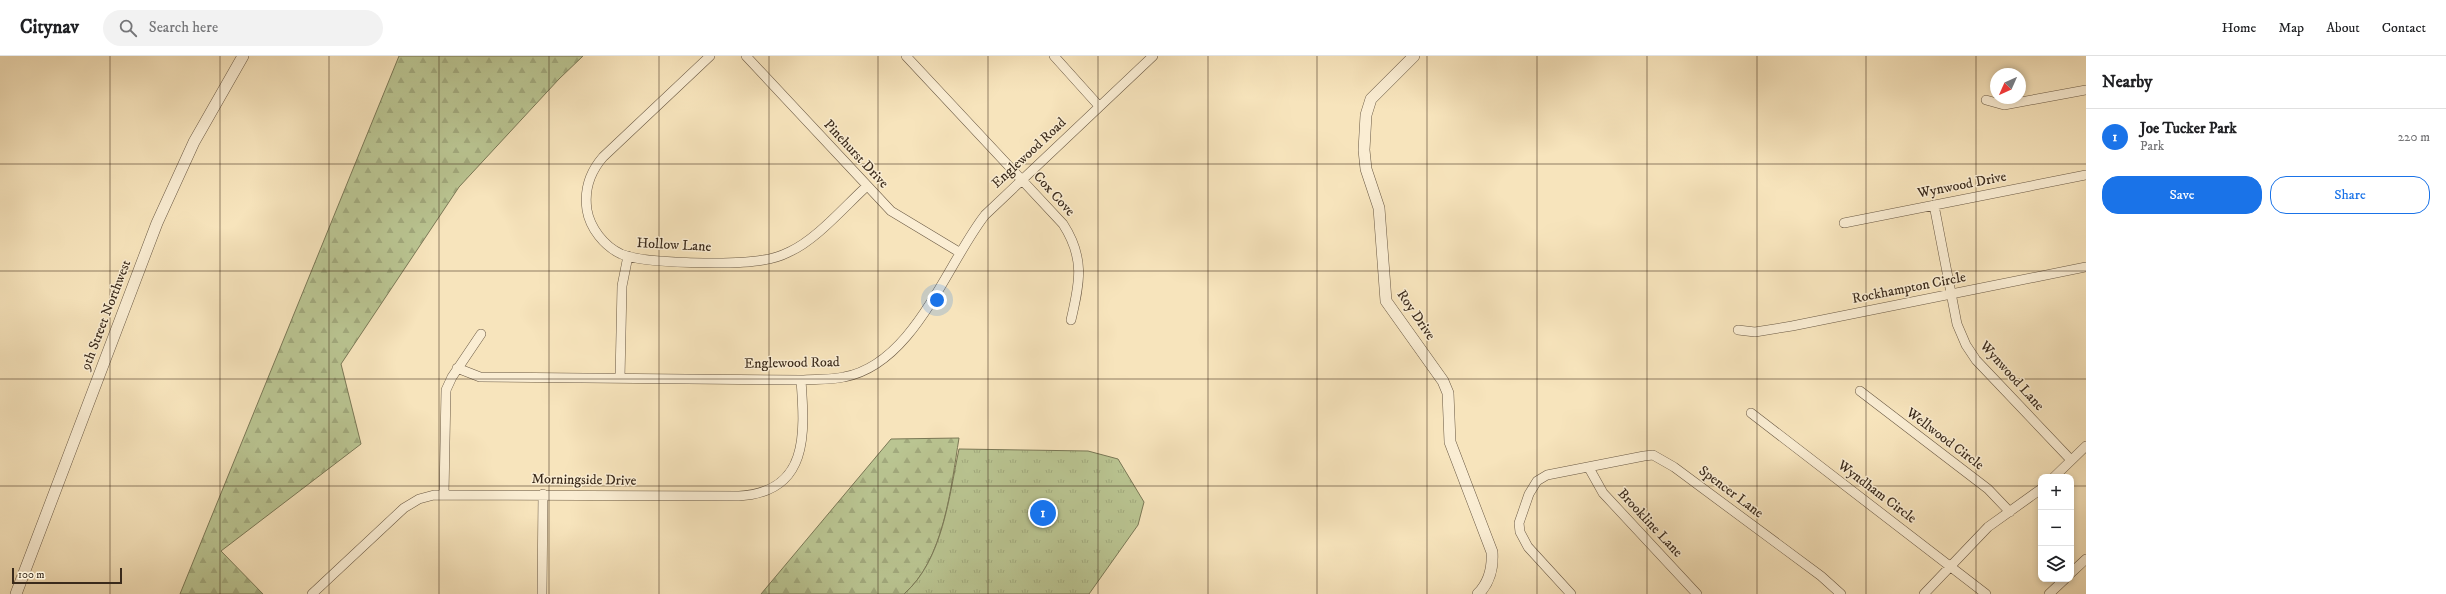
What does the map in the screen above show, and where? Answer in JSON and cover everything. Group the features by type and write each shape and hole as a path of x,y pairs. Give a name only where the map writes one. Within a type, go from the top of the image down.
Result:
{"street":[{"name":"9th Street Northwest","path":"16,594 157,223 194,142 243,56"},
{"name":"Hollow Lane","path":"710,56 603,157 591,175 586,196 589,220 596,232 610,247 628,256 654,261 762,261 788,253 808,240 867,186"},
{"name":"Pinehurst Drive","path":"746,56 867,186 902,220 959,252"},
{"name":"Cox Cove","path":"906,56 1063,224 1075,245 1079,278 1071,320"},
{"path":"1054,56 1100,106"},
{"name":"Englewood Road","path":"457,368 480,377 802,380 845,377 876,364 887,356 928,307 942,286 959,252 985,215 1153,56"},
{"name":"Roy Drive","path":"1414,56 1374,94 1368,105 1364,133 1366,169 1379,209 1386,301 1438,372 1446,387 1450,442 1492,552 1492,563 1489,578 1478,594"},
{"path":"1986,100 2004,105 2086,90"},
{"name":"Wynwood Drive","path":"1844,223 2086,175"},
{"name":"Wynwood Lane","path":"1934,205 1957,324 1970,352 2071,460"},
{"path":"620,378 622,286 628,256"},
{"name":"Rockhampton Circle","path":"1738,330 1755,332 2086,267"},
{"path":"444,494 445,396 448,384 457,368 481,334"},
{"name":"Morningside Drive","path":"312,594 404,508 419,499 444,494 739,496 766,492 785,480 799,458 802,441 802,380"},
{"name":"Wellwood Circle","path":"1860,391 1988,488 2010,512"},
{"name":"Wyndham Circle","path":"1751,413 1986,594"},
{"path":"2057,474 2086,446"},
{"name":"Spencer Lane","path":"1571,594 1528,548 1521,537 1519,523 1529,494 1540,479 1547,475 1653,455 1663,459 1821,576 1841,594"},
{"name":"Brookline Lane","path":"1589,468 1603,493 1697,594"},
{"path":"1924,594 1988,527 2038,491"},
{"path":"542,594 543,494"},
{"path":"2074,570 2086,559"},
{"path":"2049,594 2062,582"}],"green space":[{"path":"399,56 583,56 559,79 459,187 341,364 361,444 221,551 263,594 180,594"},
{"path":"959,438 949,500 937,543 918,580 904,594 761,594 891,439"},
{"path":"959,449 1088,451 1118,459 1144,502 1138,525 1089,594 904,594 917,580 928,564 936,546 947,507"}],"place":[{"name":"Joe Tucker Park","path":"1043,513"}]}
